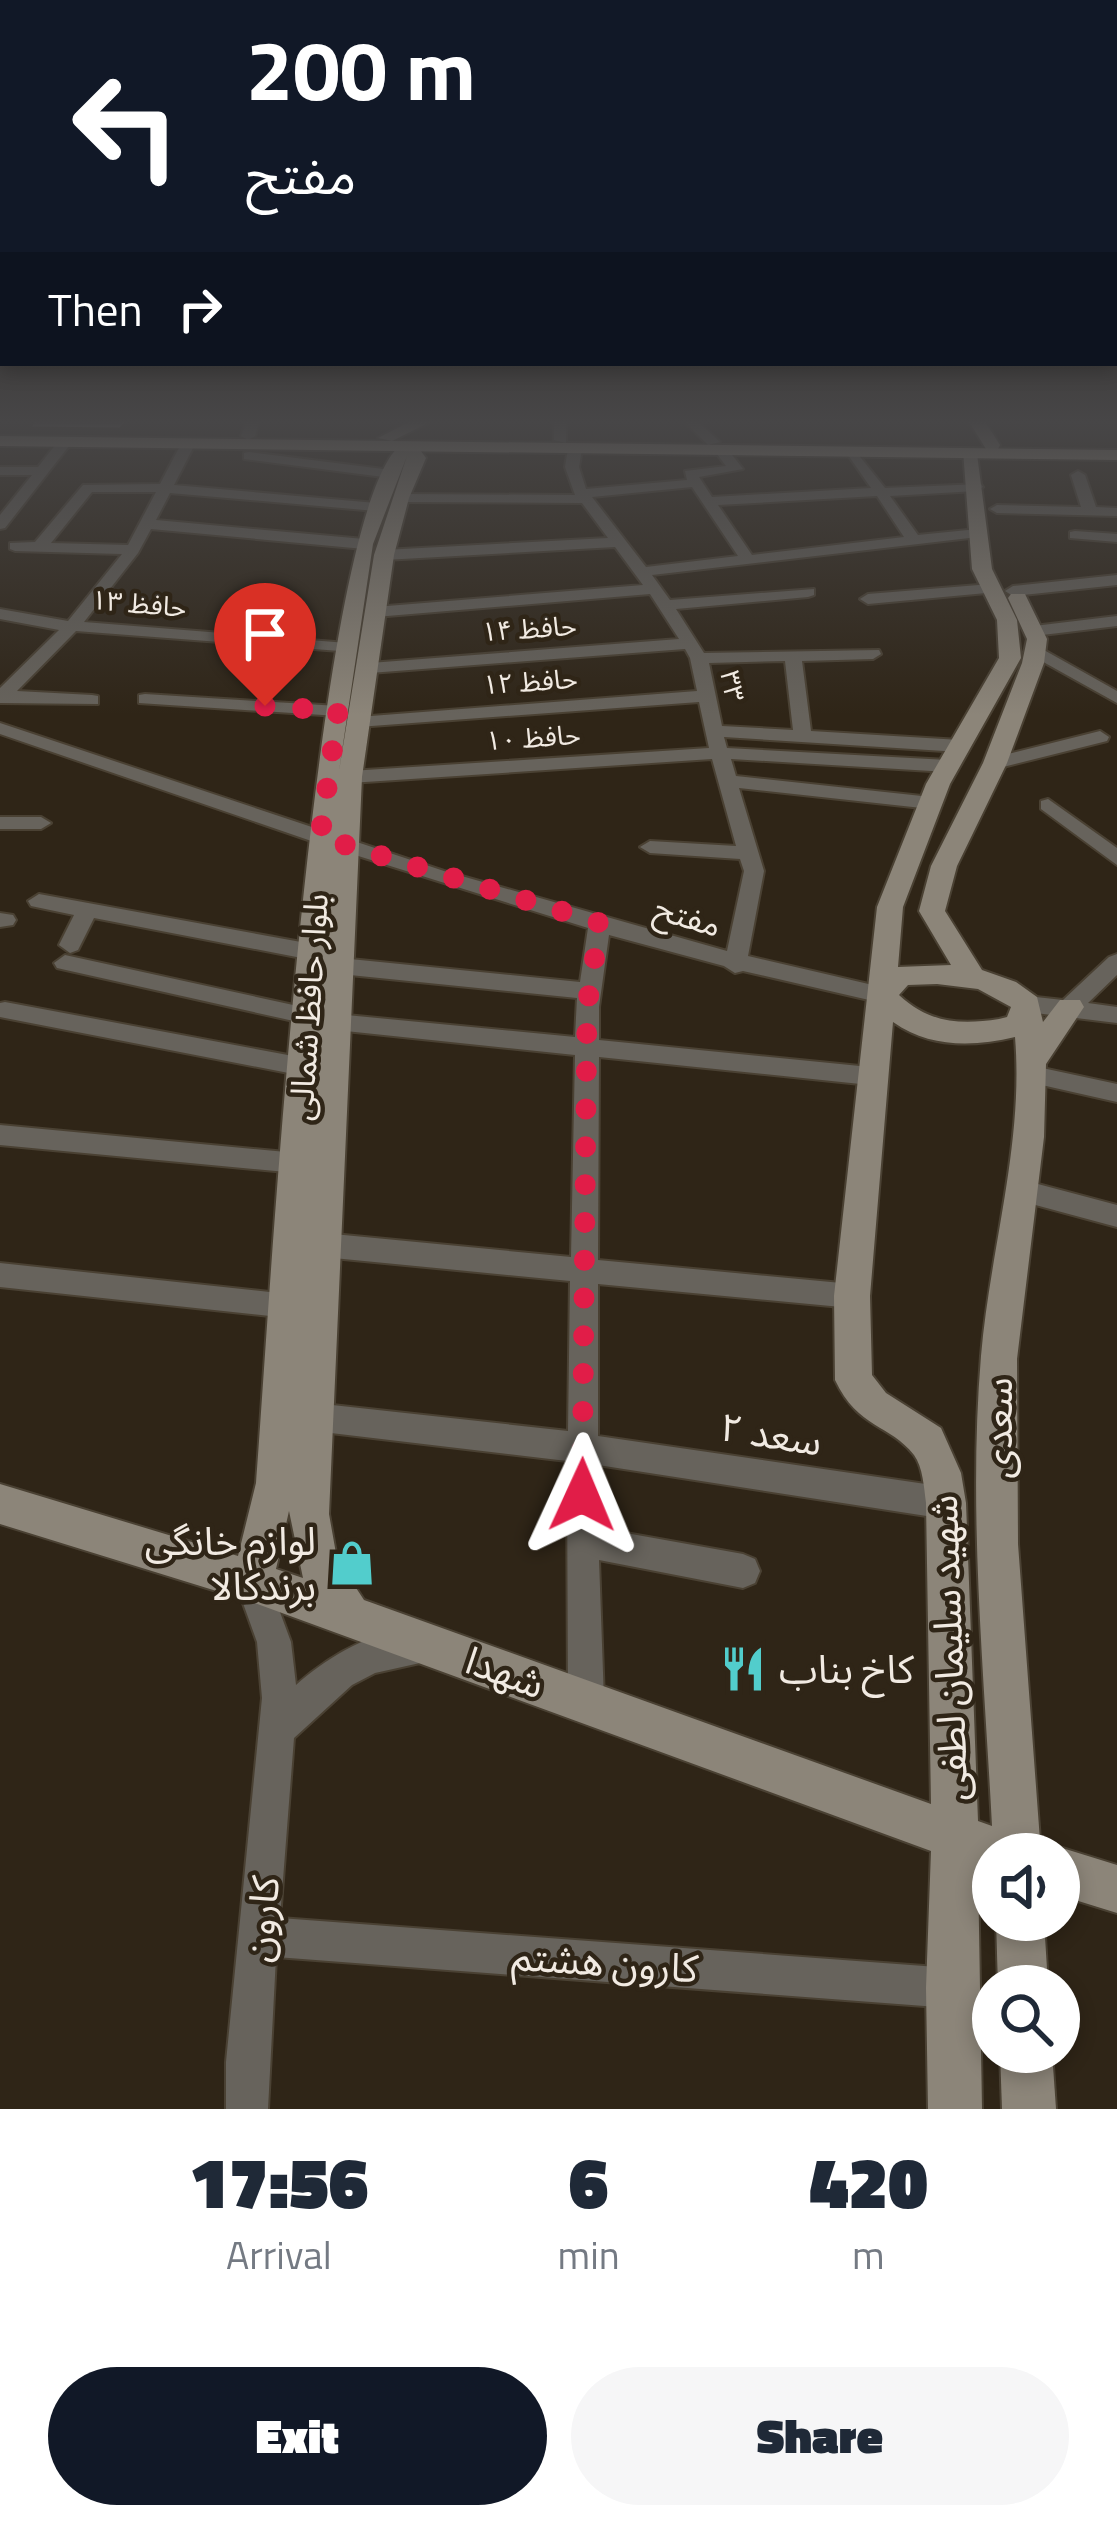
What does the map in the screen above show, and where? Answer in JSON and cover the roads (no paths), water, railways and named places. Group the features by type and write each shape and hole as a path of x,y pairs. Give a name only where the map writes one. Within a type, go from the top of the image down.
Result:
{"street":[{"path":"40,547 63,518"},
{"path":"1,697 72,626 133,550 149,518"},
{"name":"بلوار حافظ شمالی","path":"350,1615 318,1566 309,1514 323,1245 321,1019 332,841 382,518"},
{"name":"۳۳","path":"600,518 695,651 754,871 735,965"},
{"path":"720,518 747,560"},
{"path":"899,518 914,540"},
{"path":"978,518 983,575 1002,590 1035,640 1117,698"},
{"path":"998,518 1002,590 1014,637 1010,658 931,802 890,907 882,995 902,1017 929,1031 985,1034 1019,1025 1027,1004"},
{"path":"146,524 374,549 617,542"},
{"path":"640,572 978,533"},
{"path":"1075,536 1117,536"},
{"path":"15,546 133,550"},
{"name":"بلوار حافظ شمالی","path":"359,658 375,612 374,549"},
{"path":"868,599 1117,580"},
{"path":"375,612 808,592"},
{"name":"حافظ ۱۳","path":"0,614 359,658"},
{"path":"1035,640 1117,621"},
{"path":"971,975 932,911 944,866 995,763 1035,640"},
{"name":"حافظ ۱۴","path":"359,658 695,651 793,656 873,653"},
{"path":"793,656 803,736"},
{"name":"حافظ ۱۲","path":"145,699 348,716 705,696"},
{"path":"1,697 92,700"},
{"name":"بلوار حافظ شمالی","path":"332,841 350,777 348,716"},
{"name":"مفتح","path":"0,728 332,841 735,965 882,995"},
{"path":"713,731 803,736 954,756"},
{"path":"995,763 1100,736"},
{"name":"حافظ ۱۰","path":"350,777 719,753 954,756"},
{"path":"576,762 579,788"},
{"path":"730,781 931,802"},
{"path":"1048,805 1117,858"},
{"path":"0,823 40,823"},
{"path":"650,848 748,853"},
{"path":"39,901 326,959 590,991"},
{"path":"890,907 932,911"},
{"path":"87,910 68,954 321,1019 870,1076"},
{"path":"586,1701 582,1541 586,1048 600,923"},
{"path":"1117,962 1070,1007 1034,1066 1117,1093"},
{"path":"882,995 900,976 971,975 1006,986 1027,1004 1117,1015"},
{"name":"شهید سلیمان لطفی","path":"882,995 870,1076 852,1296 854,1380 873,1405 927,1441 946,1503 955,1838 951,1988 955,2109"},
{"name":"سعدی","path":"1016,1833 996,1456 999,1356 1034,1066 1027,1004"},
{"path":"5,1010 304,1067"},
{"name":"بلوار حافظ شمالی","path":"252,1581 276,1483 304,1067 321,1019"},
{"path":"0,1135 297,1163"},
{"path":"1019,1190 1117,1216"},
{"path":"323,1245 852,1296"},
{"path":"0,1275 288,1306"},
{"name":"سعد ۲","path":"314,1418 583,1448 946,1503"},
{"name":"شهدا","path":"0,1504 350,1615 972,1843"},
{"path":"582,1541 743,1571"},
{"name":"کارون","path":"248,2109 279,1728 274,1642 252,1581"},
{"path":"279,1728 313,1690 352,1664 394,1649 438,1648"},
{"path":"1080,1878 1117,1889"},
{"name":"کارون هشتم","path":"259,1936 951,1988"},
{"path":"1027,2073 1029,2109"}],"place":[{"name":"لوازم خانگی برندکالا","path":"352,1563"},
{"name":"کاخ بناب","path":"743,1669"}]}
